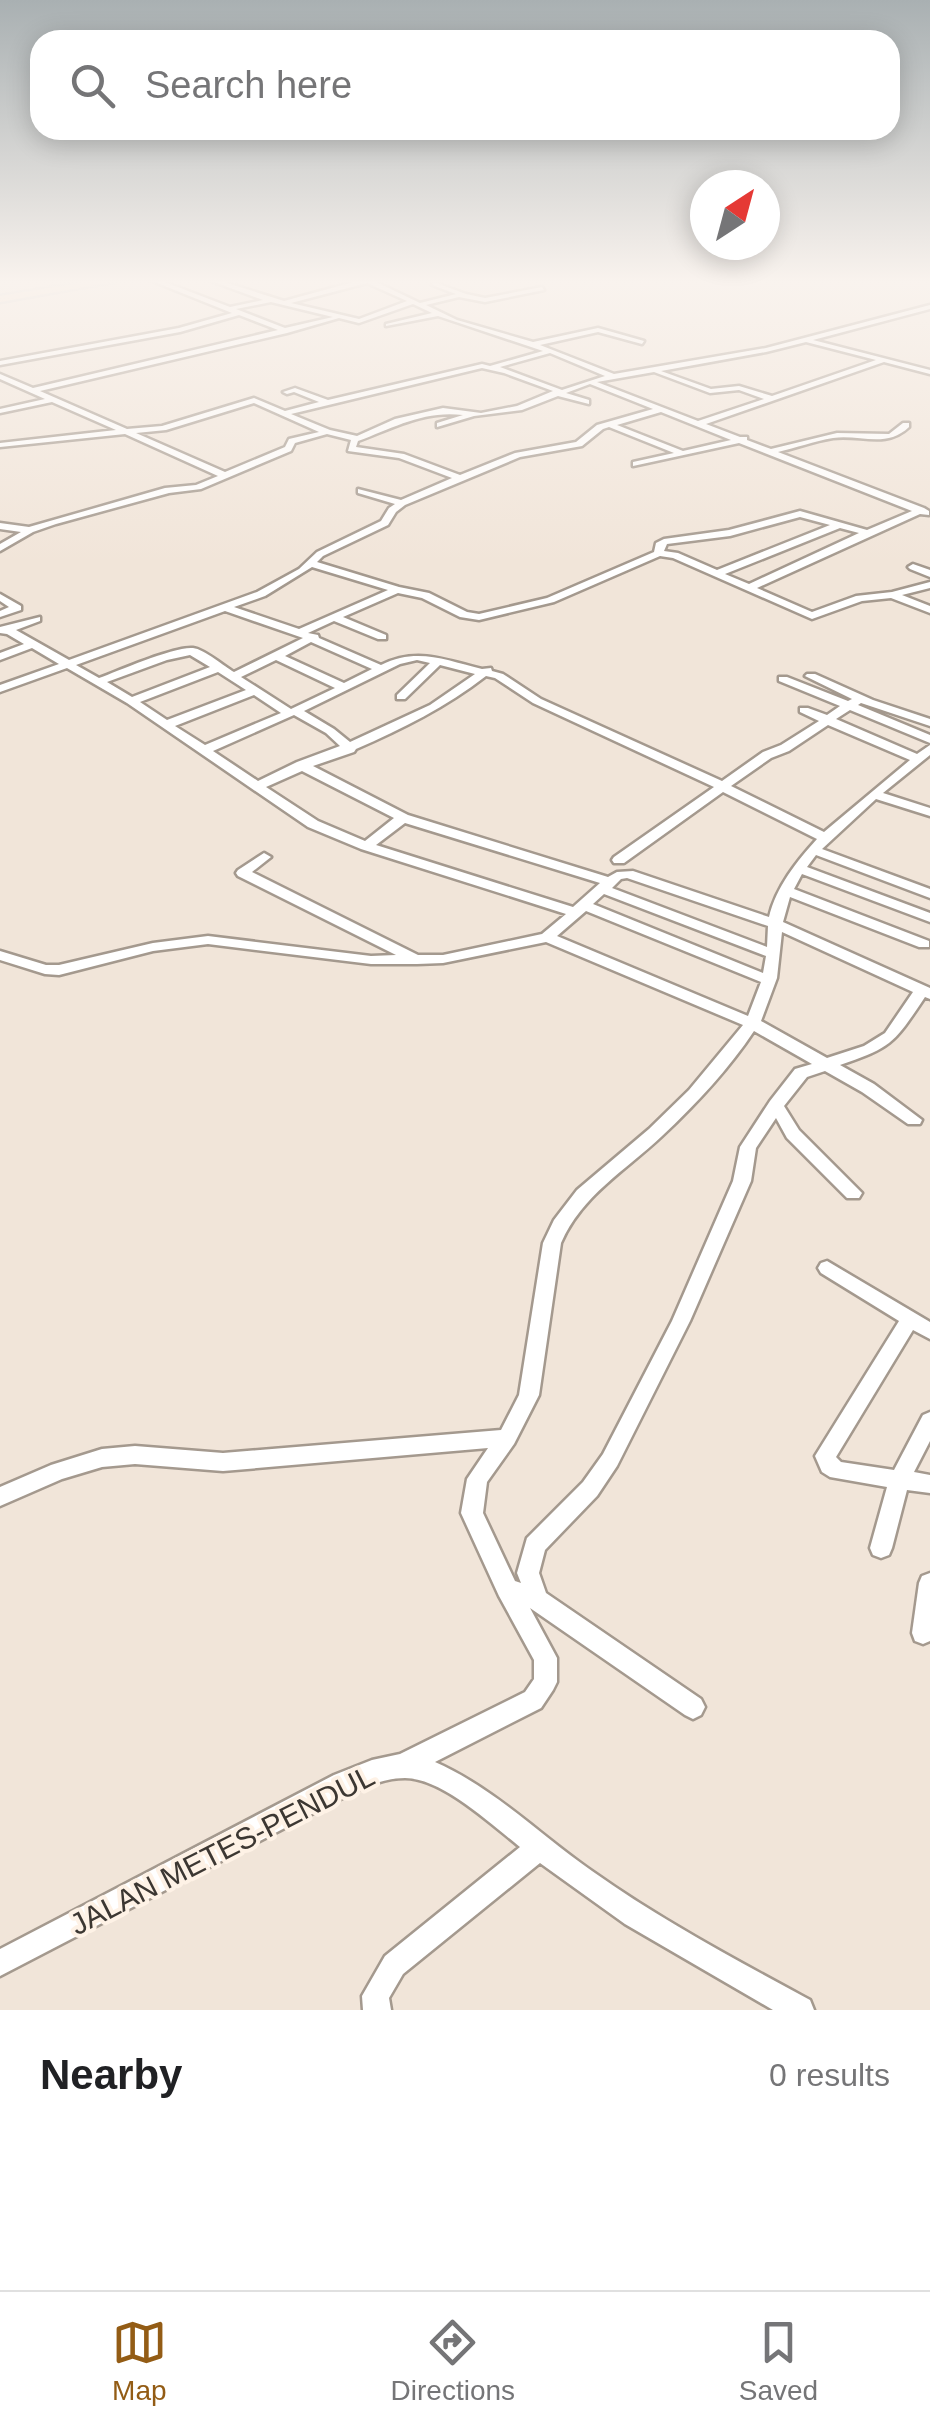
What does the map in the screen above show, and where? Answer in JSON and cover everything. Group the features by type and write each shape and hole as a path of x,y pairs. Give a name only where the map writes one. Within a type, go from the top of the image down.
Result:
{"street":[{"path":"33,390 100,375"},
{"path":"288,412 443,375"},
{"path":"513,375 586,402"},
{"path":"440,425 474,414 522,407 557,392 623,375"},
{"path":"666,375 712,392 739,388 774,398"},
{"path":"701,424 842,375"},
{"path":"0,376 226,476"},
{"path":"591,382 926,512"},
{"path":"287,392 295,390 328,403"},
{"path":"0,411 51,400"},
{"path":"0,445 133,432 176,424 254,400 326,432 356,439 376,434 398,421 444,410 474,414"},
{"path":"0,690 65,663 228,608 313,564 320,554 384,523 402,503 460,478 533,452 584,442 608,424 659,410"},
{"path":"608,424 680,452"},
{"path":"774,451 840,434 877,438 898,433 906,426"},
{"path":"0,548 30,530 163,491 198,488 288,449 292,442 326,432"},
{"path":"356,439 352,449 401,456 460,478"},
{"path":"636,464 744,439"},
{"path":"571,446 589,453"},
{"path":"533,452 544,460"},
{"path":"361,491 402,503"},
{"path":"749,588 868,532 926,512"},
{"path":"659,553 664,542 730,534 800,514 868,532"},
{"path":"0,526 30,530"},
{"path":"716,574 840,526"},
{"path":"313,564 425,595 464,615 479,617 550,600 659,553 675,554 812,616 860,598 930,585"},
{"path":"913,567 930,574"},
{"path":"858,583 930,610"},
{"path":"299,633 397,590"},
{"path":"0,597 36,619 3,630"},
{"path":"0,614 17,608"},
{"path":"228,608 314,638 382,669"},
{"path":"334,617 382,637"},
{"path":"3,630 131,701 313,824 366,846 579,909 768,980"},
{"path":"235,676 314,638"},
{"path":"0,657 33,644"},
{"path":"98,682 164,657 192,652 330,731 350,749"},
{"path":"277,656 345,688"},
{"path":"204,750 411,656 487,670 528,696 824,837"},
{"path":"164,657 200,675"},
{"path":"401,697 438,661"},
{"path":"131,701 221,667"},
{"path":"258,786 302,765 350,749 456,697 487,670"},
{"path":"811,676 930,724"},
{"path":"783,679 930,739"},
{"path":"166,725 257,690"},
{"path":"619,860 720,788 861,698"},
{"path":"804,710 925,754"},
{"path":"403,1765 533,1700 541,1692 546,1658 507,1589 472,1513 477,1479 507,1438 529,1395 552,1243 569,1208 593,1182 666,1122 729,1058 752,1023 768,980 774,924 786,891 800,869 824,837 925,754"},
{"path":"302,765 403,818 607,886 773,954"},
{"path":"876,795 930,812"},
{"path":"366,846 403,818"},
{"path":"814,850 930,894"},
{"path":"264,858 243,873 420,962"},
{"path":"800,869 930,918"},
{"path":"0,955 45,970 60,970 153,947 208,940 371,960 420,962 547,937 621,875 632,874 774,924 926,992 890,1037 868,1050 801,1073 748,1147 742,1181 680,1321 610,1460 590,1489 535,1545 528,1574 538,1600"},
{"path":"786,891 924,944"},
{"path":"547,937 752,1023 825,1063 914,1120"},
{"path":"776,1105 793,1134 854,1193"},
{"path":"827,1268 930,1331"},
{"path":"910,1319 825,1456 829,1466 837,1471 930,1484"},
{"path":"881,1548 899,1480 930,1421"},
{"path":"0,1497 58,1471 102,1458 135,1455 224,1462 507,1438"},
{"path":"923,1634 930,1584"},
{"path":"507,1589 538,1600 693,1708"},
{"name":"JALAN METES-PENDUL","path":"0,1964 343,1784 372,1771 403,1765 438,1775 660,1930 800,2010"},
{"path":"377,2010 375,1996 394,1965 539,1848"}]}
